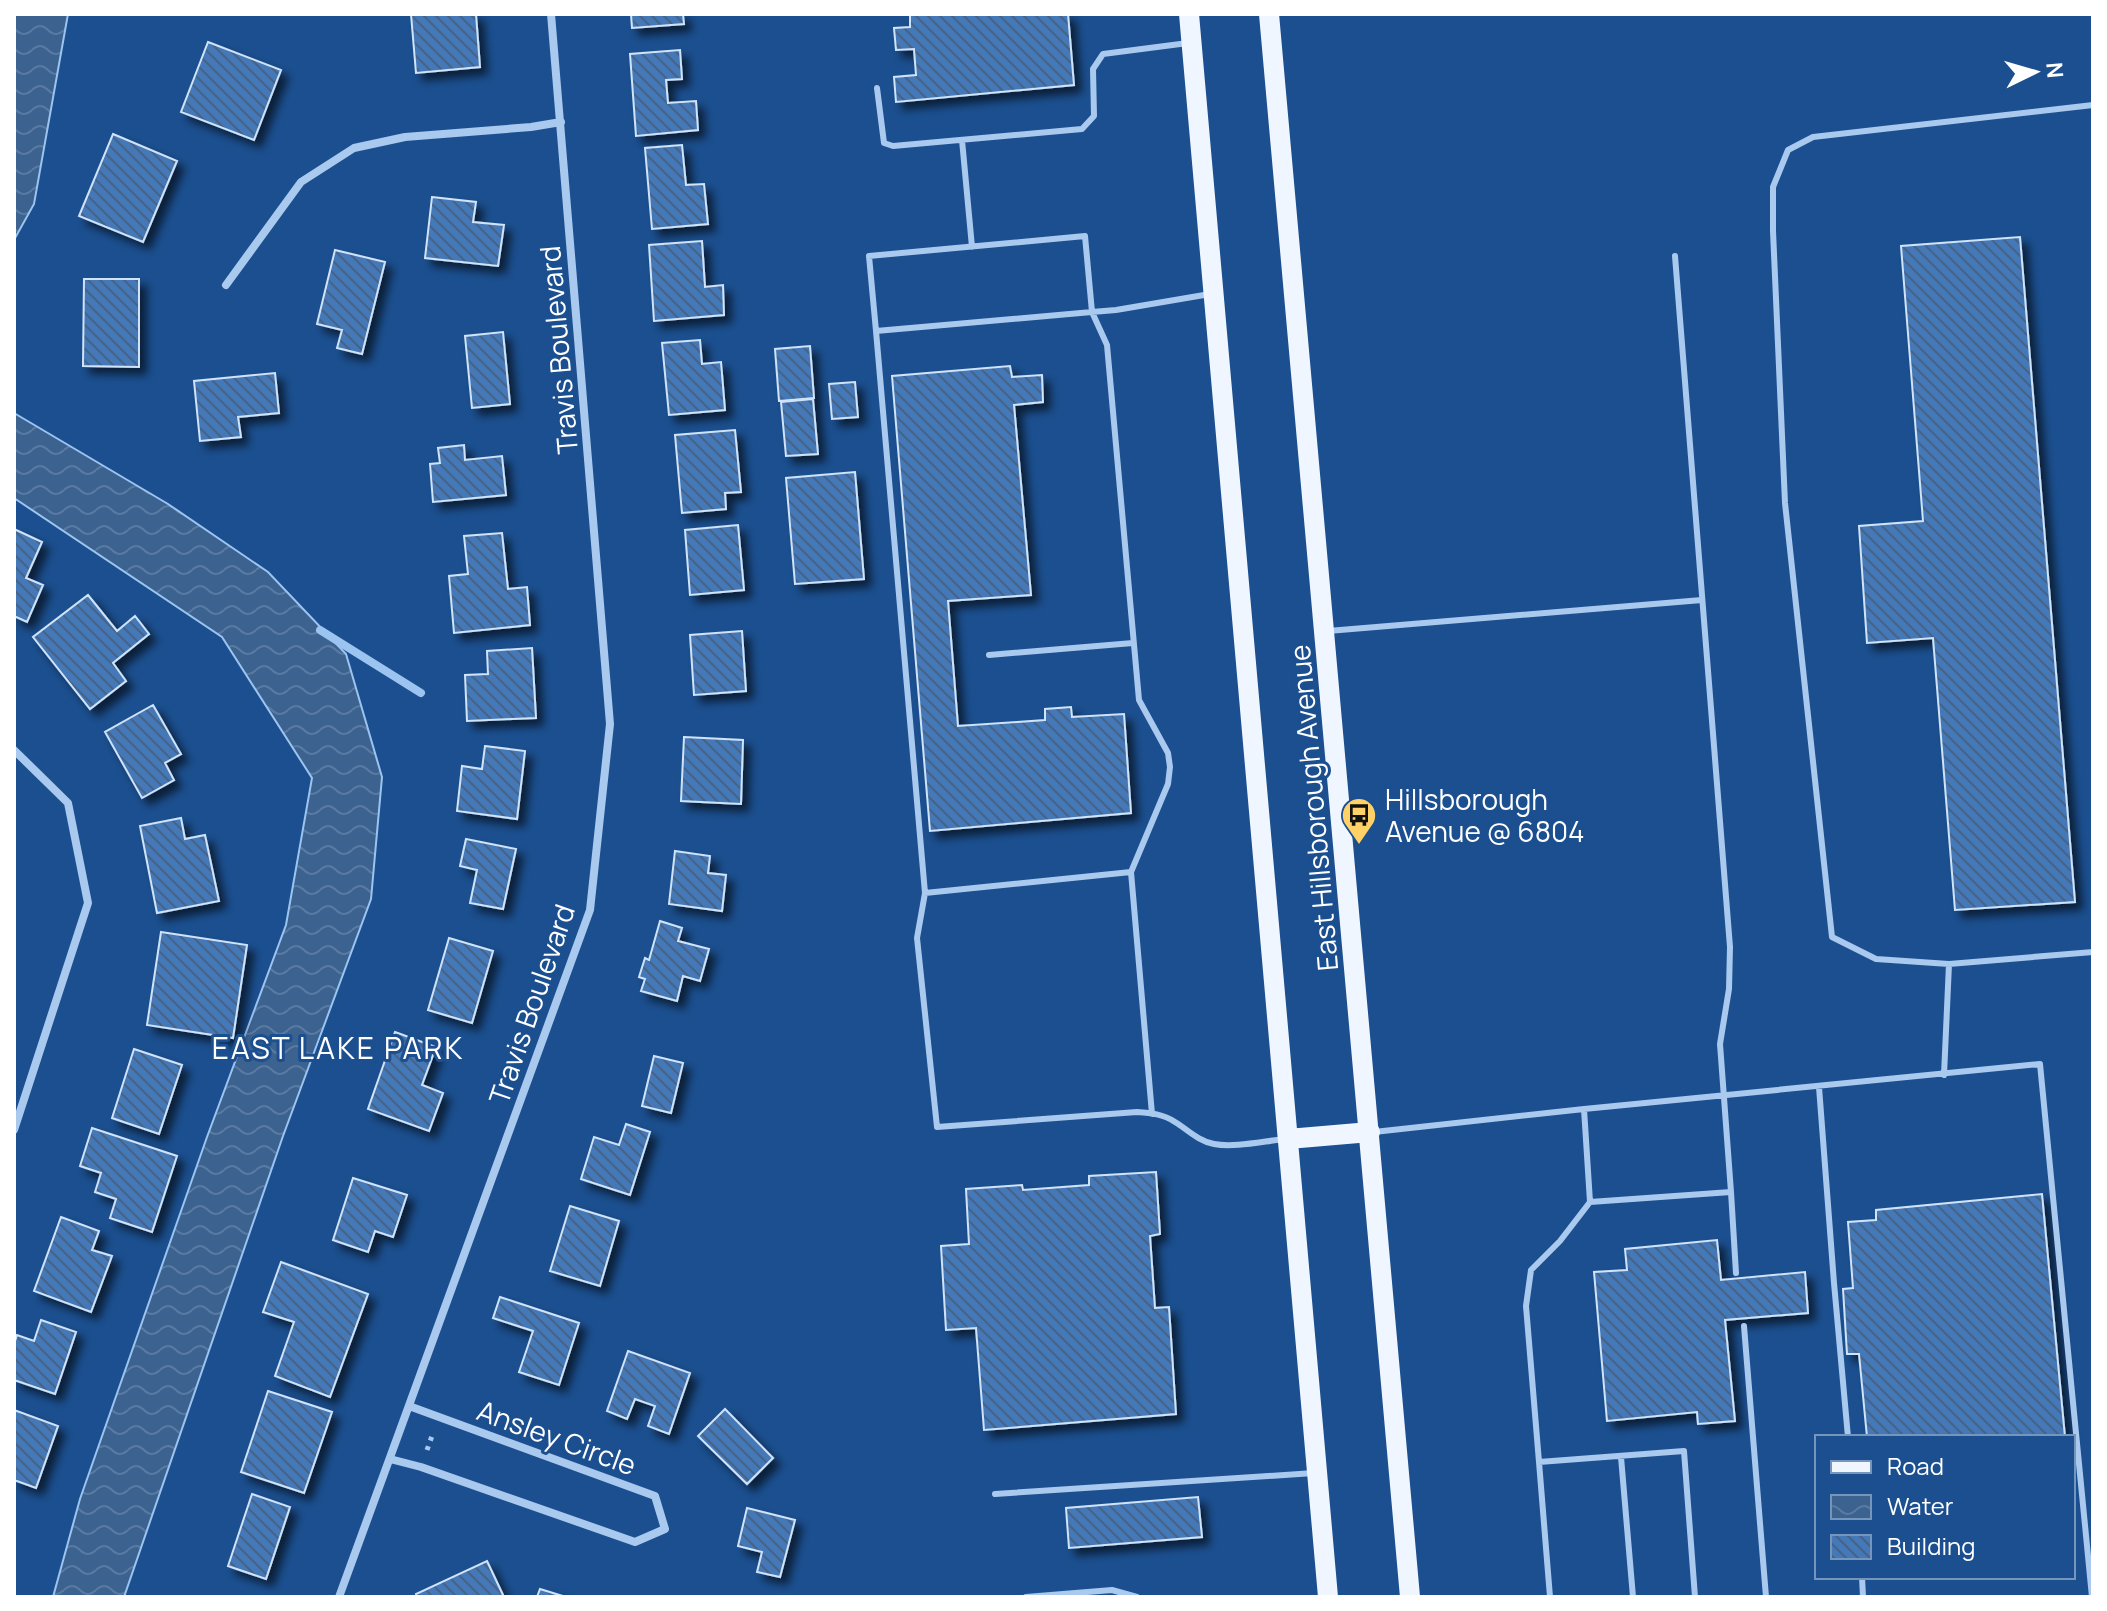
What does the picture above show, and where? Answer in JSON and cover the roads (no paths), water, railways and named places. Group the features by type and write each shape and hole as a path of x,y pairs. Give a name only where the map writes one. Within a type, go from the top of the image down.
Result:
{"main road":[{"name":"East Hillsborough Avenue","path":"1189,14 1328,1597"},
{"name":"East Hillsborough Avenue","path":"1269,14 1410,1597"},
{"path":"1288,1139 1370,1132"}],"street":[{"name":"Travis Boulevard","path":"339,1597 590,910 610,724 551,14"},
{"path":"226,285 301,182 354,148 405,137 561,122"},
{"path":"14,750 68,803 88,903 14,1130"},
{"name":"Ansley Circle","path":"390,1459 635,1542 665,1529 655,1496 409,1406"}],"lane":[{"path":"877,88 884,143 893,146 1082,129 1094,116 1093,69 1103,54 1192,43"},
{"path":"2093,105 1813,137 1788,150 1773,187 1785,503 1832,937 1876,959 1949,964 2093,952"},
{"path":"962,140 972,247"},
{"path":"1152,1114 1131,872 1168,784 1170,767 1168,753 1139,700 1107,345 1092,312 1085,236 869,256 925,893 917,938 937,1127 1137,1112 1152,1114 1158,1114 1213,1144 1288,1139"},
{"path":"1675,256 1730,947 1729,989 1720,1044 1736,1273"},
{"path":"876,331 1116,310 1214,293"},
{"path":"1325,631 1702,600"},
{"path":"989,655 1133,643"},
{"path":"925,893 1131,872"},
{"path":"1944,1075 1949,964"},
{"path":"1370,1132 2040,1064 2092,1597"},
{"path":"1819,1087 1848,1435"},
{"path":"1550,1597 1526,1306 1531,1270 1560,1241 1590,1202 1584,1109"},
{"path":"1590,1202 1731,1192"},
{"path":"1744,1326 1766,1597"},
{"path":"1539,1462 1684,1451 1695,1597"},
{"path":"1621,1457 1633,1597"},
{"path":"995,1494 1317,1473"},
{"path":"1026,1597 1112,1590 1137,1597"}],"water":[{"path":"14,14 68,14 34,204 14,240"},
{"path":"14,413 168,504 268,572 346,654 382,777 371,899 283,1136 124,1597 53,1597 80,1499 207,1137 286,925 312,778 222,637 14,498"}],"waterway":[{"path":"320,630 421,693"}],"place":[{"name":"Hillsborough Avenue @ 6804","path":"1359,846"}],"district":[{"name":"EAST LAKE PARK","path":"338,1047"}]}
